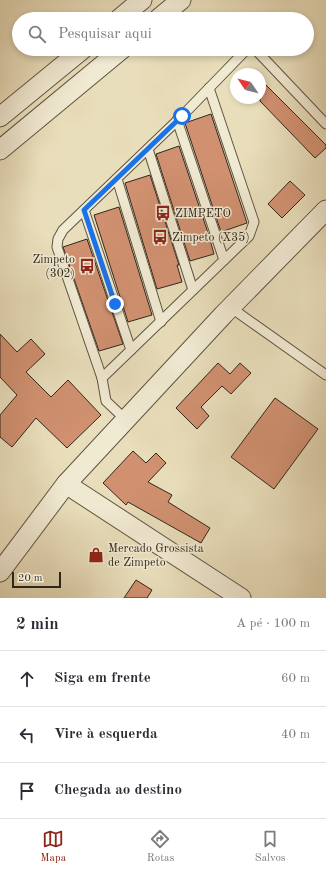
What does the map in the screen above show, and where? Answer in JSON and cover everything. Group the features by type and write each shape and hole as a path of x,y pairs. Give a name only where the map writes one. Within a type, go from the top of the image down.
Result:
{"street":[{"path":"127,12 142,0"},
{"path":"170,12 181,0"},
{"path":"0,117 74,56"},
{"path":"0,150 114,56"},
{"path":"0,572 66,484 230,307 326,210"},
{"path":"66,484 240,598"}],"lane":[{"path":"125,419 106,401 102,378 57,247 58,239 63,230 148,149 240,56"},
{"path":"262,56 326,124"},
{"path":"102,378 249,236 254,222 209,88"},
{"path":"177,120 224,260"},
{"path":"148,149 193,290"},
{"path":"117,179 161,322"},
{"path":"84,210 131,350"},
{"path":"230,307 326,374"}],"building":[{"path":"266,85 326,145 326,148 315,158 263,104 266,104"},
{"path":"211,114 247,223 221,232 185,123"},
{"path":"179,146 214,254 190,261 156,154"},
{"path":"150,175 179,265 177,265 182,282 157,289 125,183"},
{"path":"290,181 305,195 282,218 268,204"},
{"path":"119,207 152,315 128,322 94,215"},
{"path":"87,239 123,344 99,351 63,247"},
{"path":"0,334 17,352 31,339 45,354 26,372 51,397 68,380 101,415 67,448 36,418 12,447 0,437 0,415 17,395 0,377"},
{"path":"218,363 230,374 240,363 251,373 231,394 222,386 201,407 209,416 197,429 176,408"},
{"path":"275,398 318,429 274,489 231,457"},
{"path":"133,451 146,463 156,453 166,463 148,482 172,495 168,502 210,528 201,543 128,502 126,505 103,483"},
{"path":"136,580 152,590 147,598 124,598"}],"place":[{"name":"ZIMPETO","path":"163,213"},
{"name":"Zimpeto (X35)","path":"160,237"},
{"name":"Zimpeto (302)","path":"87,266"},
{"name":"Mercado Grossista de Zimpeto","path":"96,555"}],"route":[{"path":"115,304 84,210 182,116"}]}
